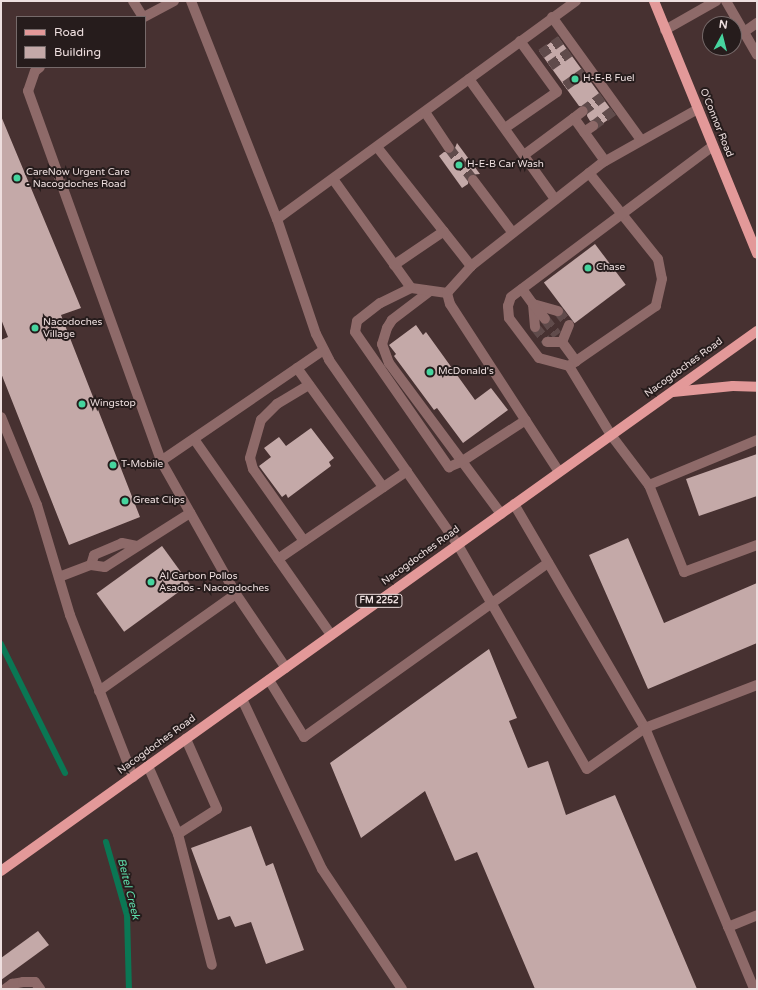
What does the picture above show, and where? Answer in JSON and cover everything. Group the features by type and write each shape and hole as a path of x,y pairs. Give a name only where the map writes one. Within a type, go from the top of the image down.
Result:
{"main road":[{"name":"O'Connor Road","path":"654,1 757,254"},
{"name":"Nacogdoches Road","path":"1,872 757,331"},
{"path":"671,392 733,386 757,387"}],"lane":[{"path":"133,1 142,16"},
{"path":"145,16 174,1"},
{"path":"191,1 277,219 324,350 458,545 492,601 587,769 644,728 757,684"},
{"path":"665,30 716,1"},
{"path":"726,1 757,55"},
{"path":"277,219 425,112 571,2"},
{"path":"552,17 563,38 615,109 641,140"},
{"path":"744,32 757,23"},
{"path":"505,128 561,89 538,57 520,41"},
{"path":"39,68 35,71 28,91 161,461 236,594 286,668"},
{"path":"469,79 555,199"},
{"path":"447,293 471,266 605,161 698,109"},
{"path":"524,155 583,111"},
{"path":"425,112 449,148"},
{"path":"574,118 605,161"},
{"path":"584,132 593,126"},
{"path":"589,173 622,214 658,259 662,279 656,306 572,364 540,358 509,318 508,306 511,297 522,289 622,214 713,146"},
{"path":"377,147 471,266"},
{"path":"333,179 411,288"},
{"path":"473,180 513,233"},
{"path":"394,264 444,231"},
{"path":"447,293 411,288 380,303 357,321 355,332 449,467 461,462 526,420"},
{"path":"522,289 545,319"},
{"path":"430,291 392,320 387,328 382,344 389,363 501,514"},
{"path":"447,293 450,304 559,472"},
{"path":"533,304 558,311"},
{"path":"533,304 535,327"},
{"path":"547,342 560,338 569,325"},
{"path":"560,338 572,364 612,435 649,485 684,572 757,545"},
{"path":"161,461 324,350"},
{"path":"297,368 383,487"},
{"path":"304,541 253,469 250,458 261,420 277,404 309,385"},
{"path":"1,417 37,505 58,577 99,691 133,777"},
{"path":"194,439 331,635"},
{"path":"649,485 757,440"},
{"path":"278,559 406,471"},
{"path":"514,504 644,728 754,989"},
{"path":"58,577 91,565 105,567 190,513"},
{"path":"91,565 94,555 122,543 137,546"},
{"path":"269,680 304,737 492,601 548,563"},
{"path":"99,691 236,594"},
{"path":"242,699 322,869 402,989"},
{"path":"178,834 217,809 186,739"},
{"path":"148,766 178,834 212,964"},
{"path":"728,927 757,915"},
{"path":"5,989 23,982 35,982 40,989"}],"building":[{"name":"H-E-B Fuel","path":"558,37 615,115 599,126 596,120 590,121 587,116 588,107 579,106 539,51"},
{"name":"Nacodoches Village","path":"1,116 81,308 61,315 140,517 69,545 1,373 1,340 8,337 1,319"},
{"name":"H-E-B Car Wash","path":"457,143 480,174 469,175 468,184 462,188 439,156 444,152 453,153"},
{"path":"595,244 626,285 575,323 544,283"},
{"name":"McDonald's","path":"416,325 423,335 426,332 475,400 491,388 508,410 463,443 437,408 434,410 394,356 396,354 389,345"},
{"path":"311,428 334,458 329,462 331,466 288,498 286,494 282,497 259,466 271,457 264,448 279,437 286,446"},
{"path":"757,454 757,496 699,516 686,479"},
{"path":"628,538 664,623 757,583 757,643 648,689 589,555"},
{"path":"162,546 190,584 124,632 96,594"},
{"path":"489,649 517,718 509,721 528,768 548,761 566,815 615,795 697,989 535,989 477,852 455,861 425,791 361,838 330,763"},
{"path":"251,826 266,866 273,863 304,950 266,964 251,922 235,927 230,916 218,920 191,848"},
{"path":"38,931 49,945 1,980 1,958"}],"waterway":[{"name":"Beitel Creek","path":"1,644 65,773"},
{"name":"Beitel Creek","path":"106,842 127,915 129,989"}],"tunnel":[{"path":"541,54 561,40"},
{"path":"550,66 570,52"},
{"path":"565,86 585,72"},
{"path":"583,111 602,97"},
{"path":"593,126 613,111"},
{"path":"449,148 473,180"},
{"path":"558,311 569,325"},
{"path":"545,319 557,335"},
{"path":"535,327 547,342"}],"place":[{"name":"H-E-B Fuel","path":"575,79"},
{"name":"H-E-B Car Wash","path":"459,165"},
{"name":"CareNow Urgent Care - Nacogdoches Road","path":"17,178"},
{"name":"Chase","path":"588,268"},
{"name":"Nacodoches Village","path":"35,328"},
{"name":"McDonald's","path":"430,372"},
{"name":"Wingstop","path":"82,404"},
{"name":"T-Mobile","path":"113,465"},
{"name":"Great Clips","path":"125,501"},
{"name":"Al Carbon Pollos Asados - Nacogdoches","path":"151,582"}]}
